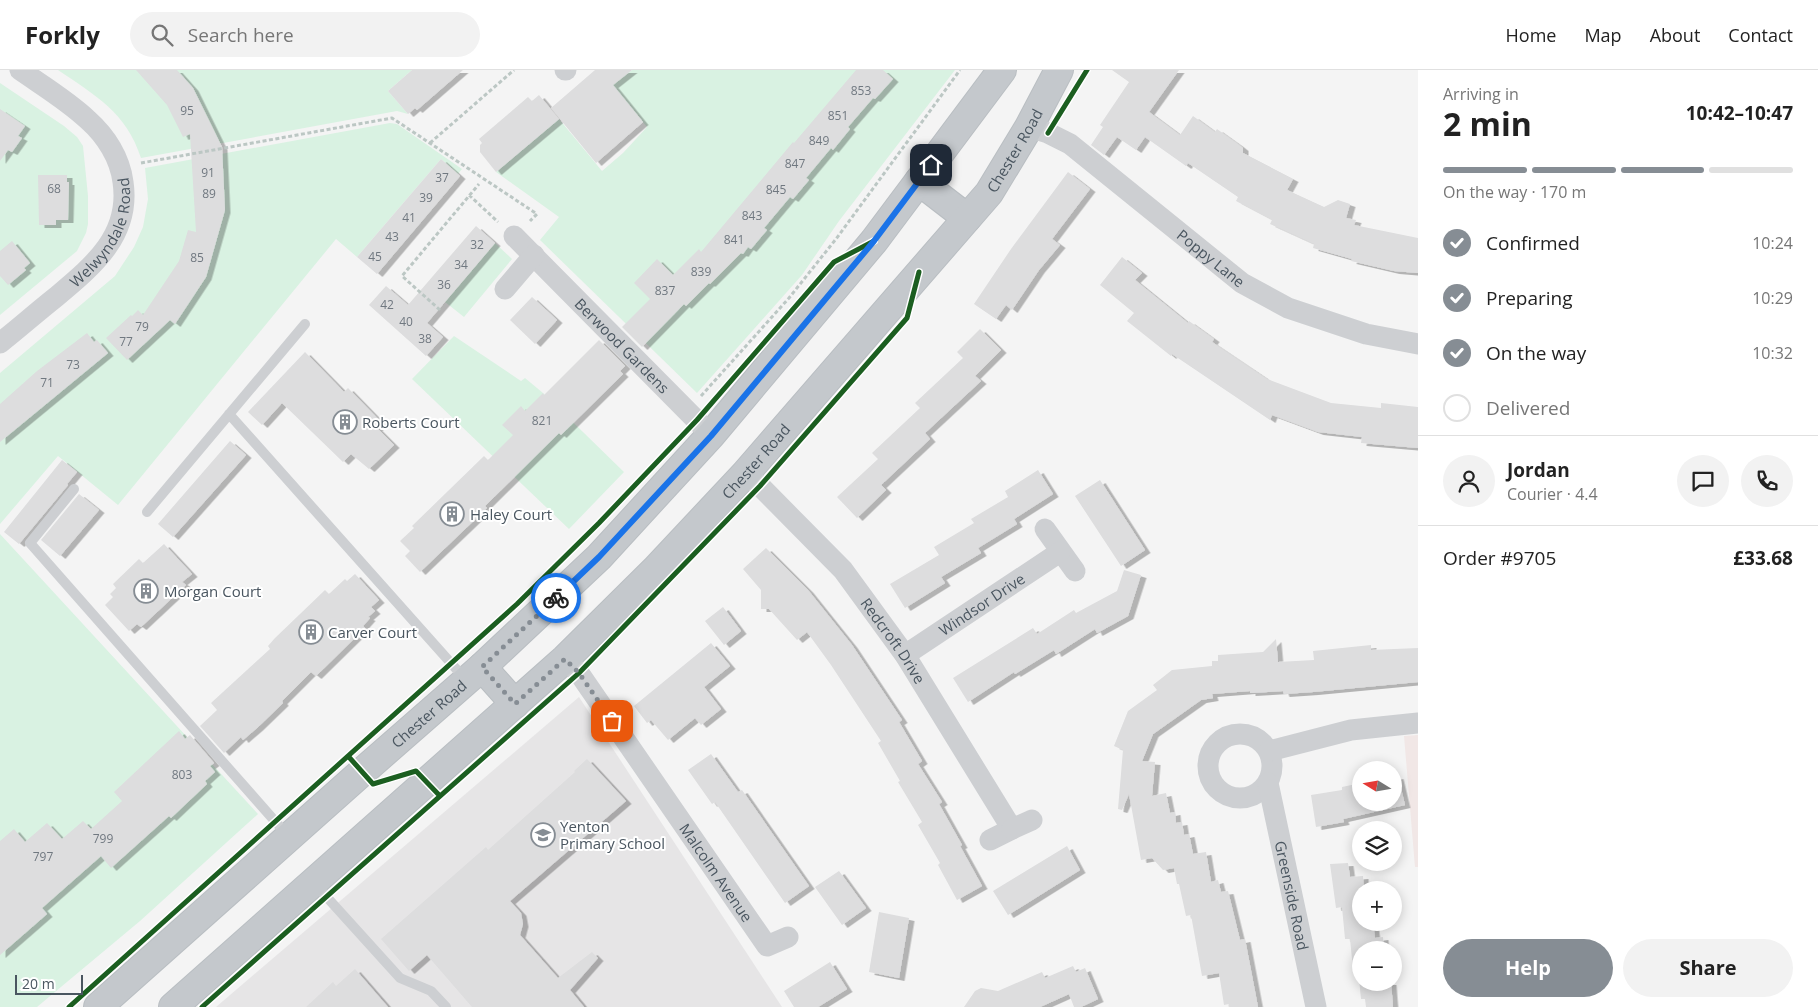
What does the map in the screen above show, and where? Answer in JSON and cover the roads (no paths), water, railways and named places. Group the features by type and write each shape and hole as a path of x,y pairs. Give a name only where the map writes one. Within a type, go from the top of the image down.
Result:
{"highway":[{"name":"Chester Road","path":"98,1007 474,674 599,557 711,436 874,241 1002,70"},
{"name":"Chester Road","path":"173,1007 565,659 656,570 745,474 989,193 1029,127 1060,70"},
{"path":"919,181 966,218"},
{"path":"474,674 515,704"}],"street":[{"name":"Welwyndale Road","path":"0,343 87,272 107,248 121,221 125,195 121,167 107,142 89,120 20,70"},
{"name":"Poppy Lane","path":"1029,127 1048,132 1070,144 1242,282 1288,308 1366,334 1418,344"},
{"name":"Berwood Gardens","path":"514,236 688,410 711,436"},
{"path":"505,289 534,255"},
{"name":"Redcroft Drive","path":"745,474 760,486 843,570 905,655 1012,829"},
{"path":"1045,529 1075,571"},
{"name":"Windsor Drive","path":"905,655 1060,552"},
{"name":"Malcolm Avenue","path":"565,659 579,673 767,946 788,937"},
{"path":"1268,784 1250,798 1228,797 1217,790 1209,776 1208,758 1213,747 1228,736 1246,734 1259,739 1269,752 1351,730 1418,723"},
{"name":"Greenside Road","path":"1269,752 1273,768 1268,784 1316,1007"},
{"path":"990,840 1032,820"}],"lane":[{"path":"147,512 305,324"},
{"path":"230,414 474,674"},
{"path":"74,489 30,543 289,837"},
{"path":"314,882 400,978 431,991 446,1007"}],"place":[{"name":"Roberts Court","path":"345,422"},
{"name":"Haley Court","path":"452,514"},
{"name":"Morgan Court","path":"146,591"},
{"name":"Carver Court","path":"311,632"},
{"name":"Yenton Primary School","path":"543,835"}]}
